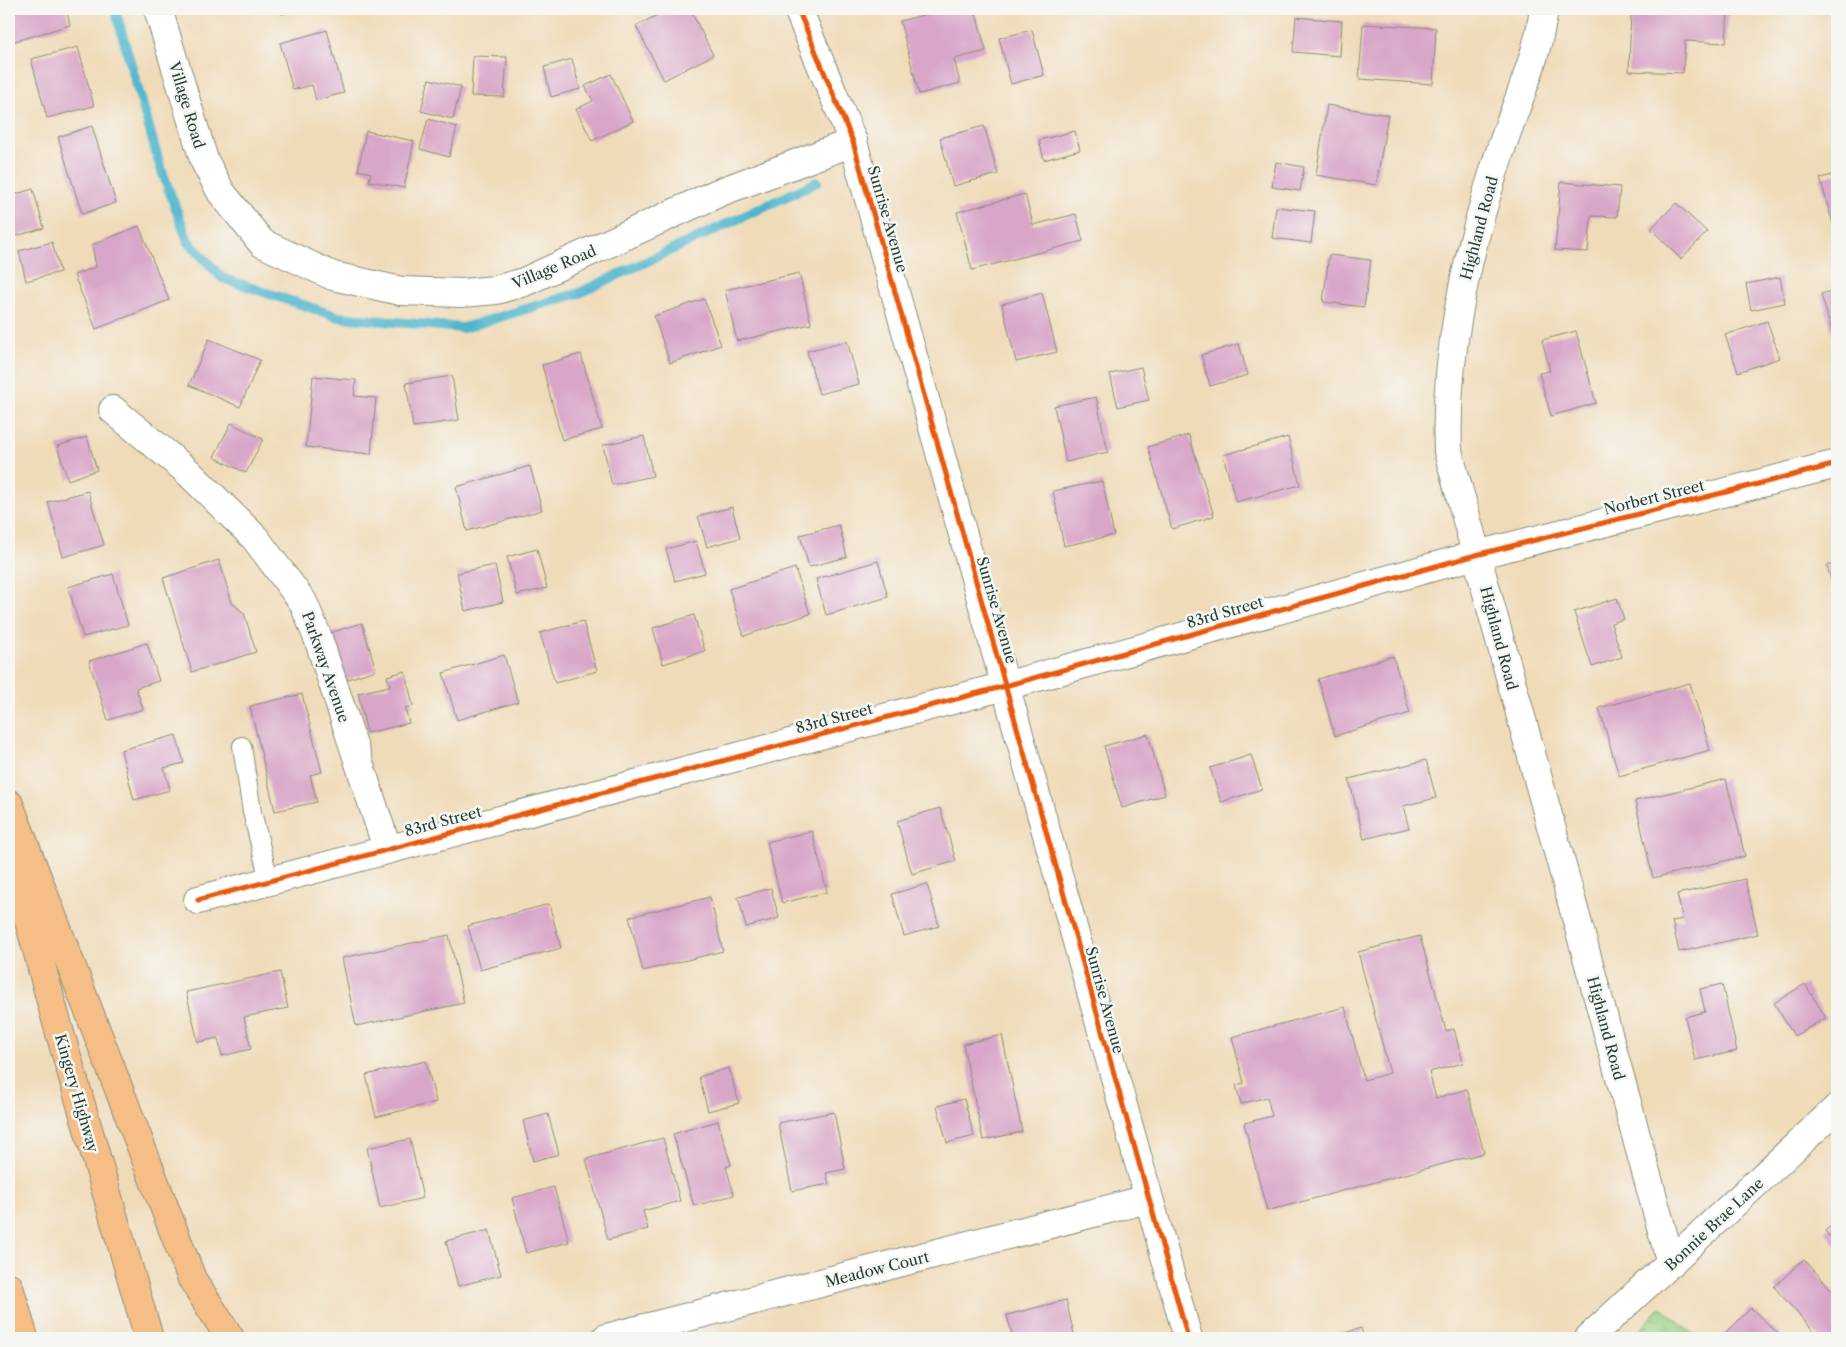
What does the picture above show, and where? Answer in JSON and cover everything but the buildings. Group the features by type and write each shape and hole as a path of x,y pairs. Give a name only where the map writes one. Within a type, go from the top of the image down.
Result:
{"main road":[{"path":"9,804 192,1279 230,1338"},
{"name":"Kingery Highway","path":"9,847 55,1016 149,1338"},
{"path":"9,1287 24,1338"}],"street":[{"name":"Village Road","path":"158,9 204,160 221,192 262,243 333,276 401,290 462,293 496,290 524,282 718,193 854,142"},
{"name":"Sunrise Avenue","path":"798,9 854,142 1188,1338"},
{"name":"Highland Road","path":"1544,9 1536,51 1497,161 1466,272 1457,313 1449,388 1448,451 1671,1264"},
{"name":"Parkway Avenue","path":"113,410 187,471 255,538 304,602 318,638 387,848"},
{"name":"Norbert Street","path":"1476,555 1837,464"},
{"name":"83rd Street","path":"198,900 387,848 1005,686 1476,555"},
{"name":"Bonnie Brae Lane","path":"1589,1338 1671,1264 1837,1108"},
{"name":"Meadow Court","path":"606,1338 1148,1199"}],"lane":[{"path":"242,746 252,812 269,880"}],"green space":[{"path":"1661,1307 1699,1338 1632,1338"}],"waterway":[{"path":"115,9 160,166 188,241 222,278 339,317 463,328 579,293 817,182"}],"cycle path":[{"path":"798,9 853,142 1188,1338"},
{"path":"198,900 1005,686 1476,555 1837,464"}]}
